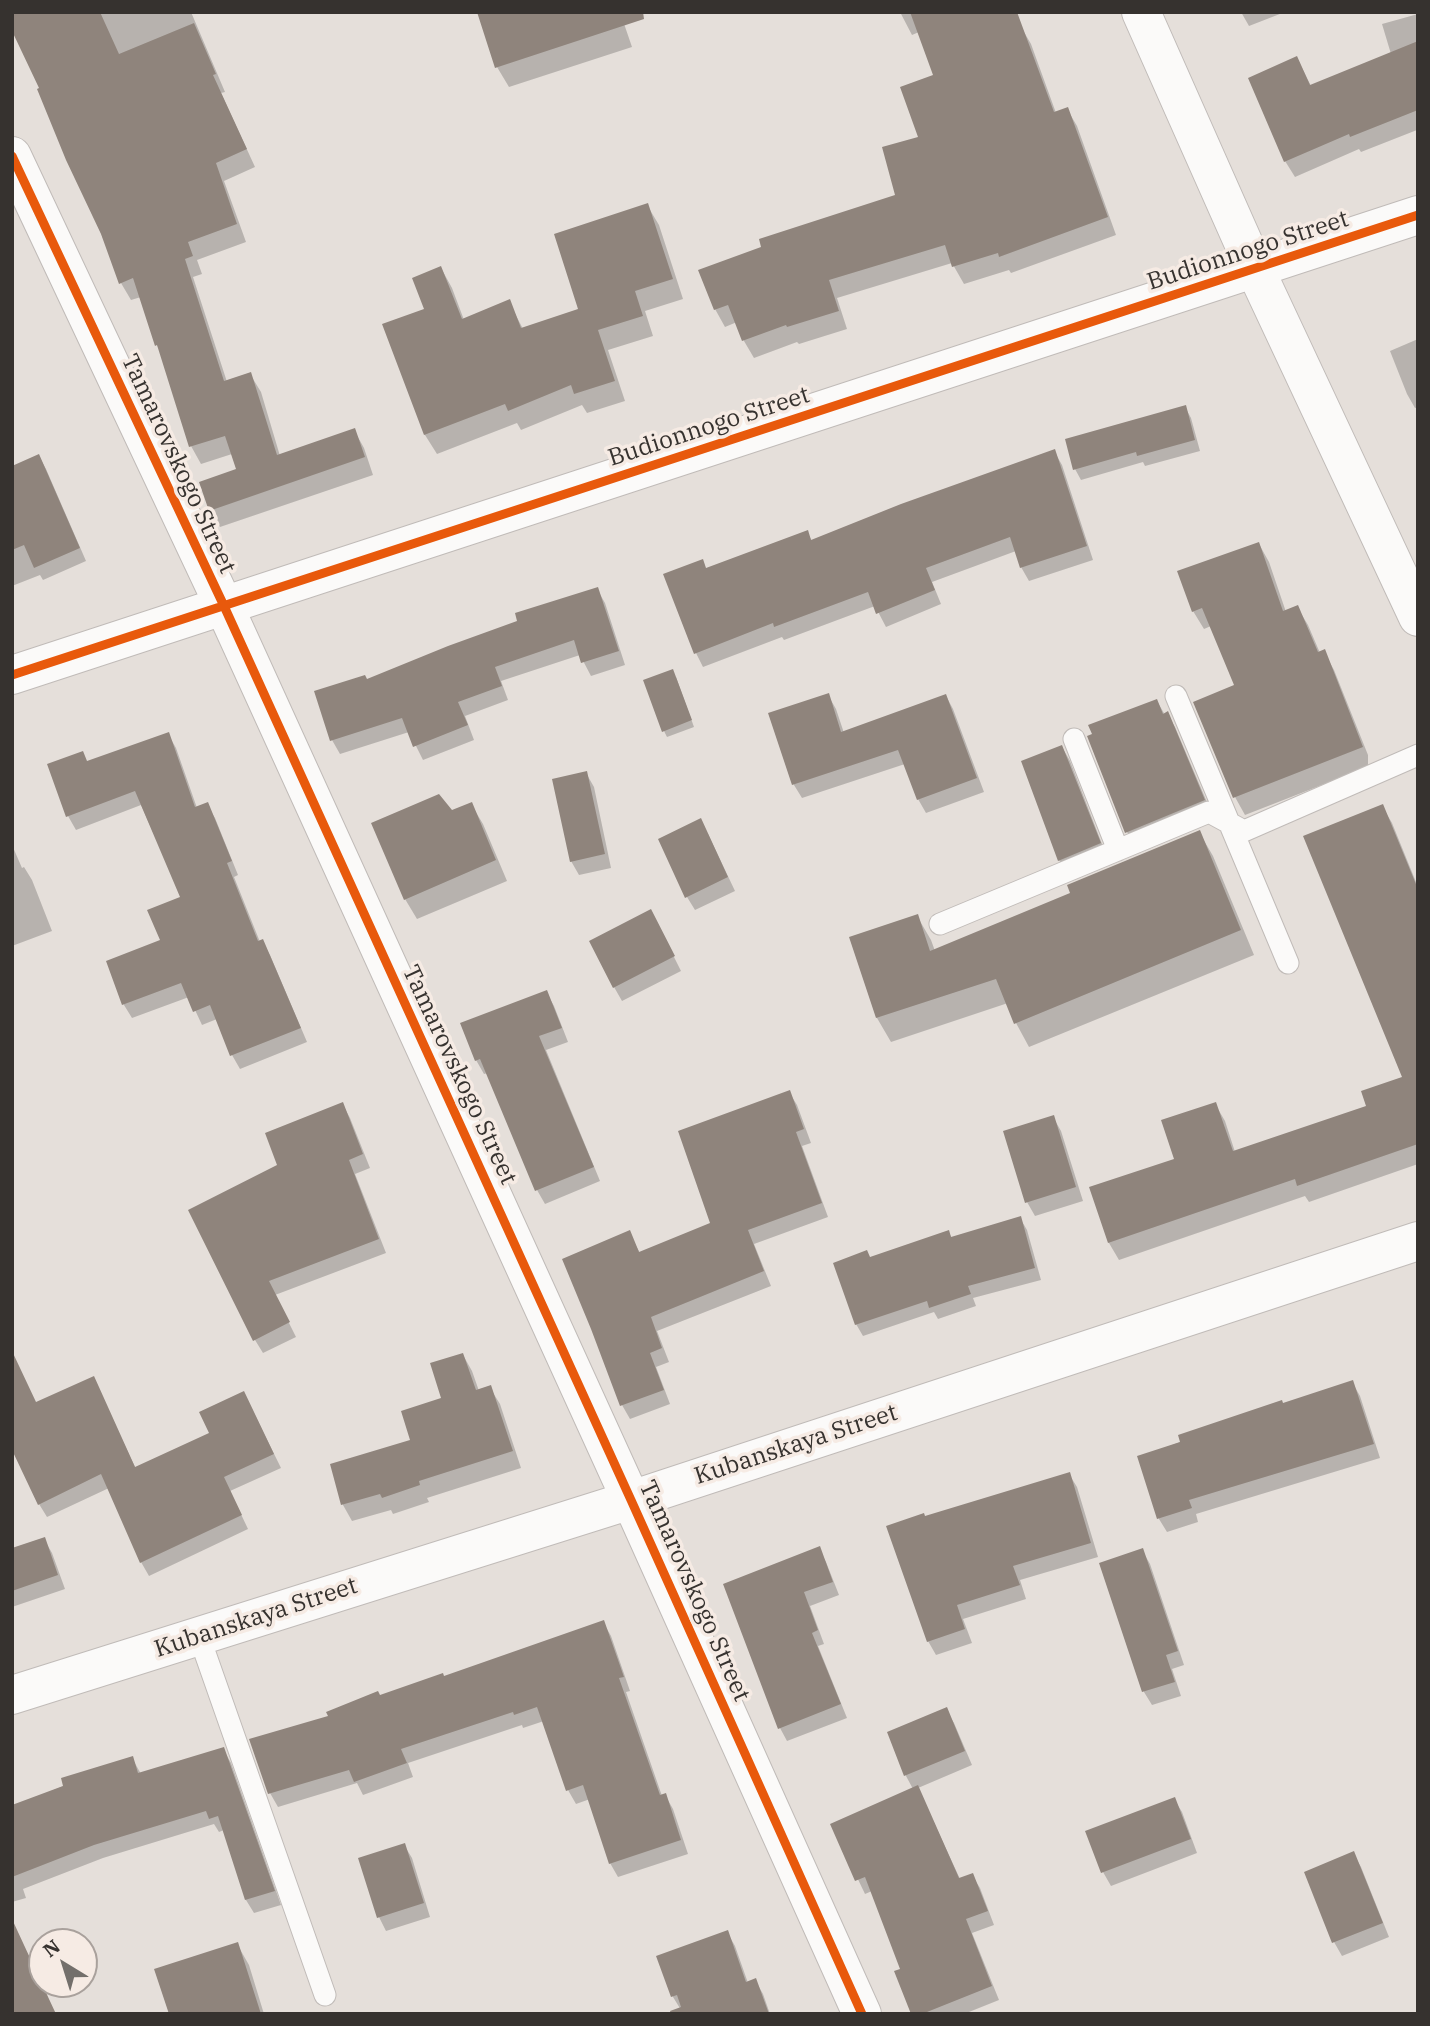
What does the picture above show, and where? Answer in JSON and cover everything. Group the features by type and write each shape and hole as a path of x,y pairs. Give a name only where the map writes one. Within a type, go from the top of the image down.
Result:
{"street":[{"path":"1141,12 1255,270 1418,617"},
{"name":"Tamarovskogo Street","path":"12,156 224,606 862,2014"},
{"name":"Budionnogo Street","path":"12,675 1418,215"},
{"name":"Kubanskaya Street","path":"12,1695 631,1500 1418,1241"}],"lane":[{"path":"1176,696 1288,963"},
{"path":"1073,739 1118,850"},
{"path":"940,924 1209,813 1244,831 1418,755"},
{"path":"199,1636 325,1995"}],"building":[{"path":"12,12 100,12 119,54 194,23 216,74 213,75 247,149 216,163 237,224 188,242 193,256 185,259 224,381 251,372 277,455 355,428 365,457 209,511 199,482 236,469 225,436 189,447 133,278 119,284 101,234 66,160 37,89 39,88 12,31"},
{"path":"477,12 643,12 644,19 495,68"},
{"path":"910,12 1017,12 1054,112 1068,107 1108,217 999,257 998,253 952,267 945,245 829,280 839,311 787,327 786,325 742,341 728,305 714,310 698,270 761,247 759,239 895,195 882,147 918,137 900,87 933,75"},
{"path":"1418,41 1418,110 1350,137 1349,134 1284,162 1248,78 1297,56 1310,85"},
{"path":"648,203 673,279 635,291 643,316 598,330 615,381 574,394 571,385 508,411 505,404 424,435 382,324 424,309 412,278 441,266 462,319 510,299 521,328 578,309 554,234"},
{"path":"1186,405 1195,440 1137,456 1136,452 1073,470 1065,439"},
{"path":"1055,449 1087,546 1020,568 1010,537 926,568 935,590 876,614 868,592 774,627 773,623 694,654 663,574 703,559 706,568 808,530 811,540 901,504"},
{"path":"39,454 80,548 34,568 24,545 12,550 12,466"},
{"path":"1259,542 1283,611 1298,605 1318,652 1325,649 1363,747 1233,798 1193,702 1234,685 1202,608 1192,612 1177,571"},
{"path":"598,587 619,651 581,663 574,640 495,667 502,686 458,702 468,725 413,747 402,718 330,741 314,691 365,675 367,679 517,621 515,613"},
{"path":"673,669 692,720 662,732 643,680"},
{"path":"829,693 841,732 946,694 977,778 917,800 898,750 792,785 768,713"},
{"path":"1157,699 1163,714 1168,711 1205,800 1125,833 1087,736 1092,734 1088,725"},
{"path":"169,732 195,807 208,802 232,861 227,863 258,941 263,939 301,1028 230,1056 210,1005 193,1012 181,983 122,1005 106,961 160,940 147,910 180,897 135,791 66,817 47,764 83,751 87,761"},
{"path":"1062,745 1101,843 1058,861 1021,761"},
{"path":"587,771 605,854 570,862 552,779"},
{"path":"439,794 452,810 472,802 496,860 404,900 371,823"},
{"path":"1383,804 1418,889 1418,1144 1297,1186 1295,1179 1108,1243 1089,1187 1174,1159 1161,1120 1216,1102 1233,1151 1366,1106 1361,1091 1402,1077 1303,836"},
{"path":"701,818 728,877 685,898 658,839"},
{"path":"1200,830 1241,930 1014,1024 996,979 876,1018 849,937 918,914 930,951 1070,893 1067,885"},
{"path":"651,909 675,956 613,988 589,941"},
{"path":"547,990 562,1028 539,1036 594,1167 535,1191 480,1059 475,1061 460,1023"},
{"path":"790,1090 804,1129 796,1132 822,1203 748,1230 764,1271 651,1317 662,1348 650,1353 664,1390 620,1406 562,1259 630,1230 639,1252 710,1223 678,1131"},
{"path":"343,1102 363,1154 349,1160 379,1239 269,1281 290,1322 253,1341 188,1210 277,1165 265,1133"},
{"path":"1054,1115 1076,1187 1025,1203 1003,1131"},
{"path":"1021,1216 1035,1268 968,1286 971,1294 929,1308 927,1301 855,1325 833,1263 867,1250 870,1257 949,1230 951,1237"},
{"path":"12,1351 36,1402 94,1376 135,1467 209,1433 199,1412 244,1391 274,1454 224,1477 242,1515 140,1563 101,1474 38,1505 12,1450"},
{"path":"463,1353 476,1390 491,1385 513,1451 419,1481 420,1485 382,1498 380,1494 341,1505 330,1464 410,1440 401,1411 441,1398 430,1363"},
{"path":"1353,1380 1374,1444 1189,1500 1192,1508 1157,1519 1137,1456 1180,1442 1178,1435 1282,1400 1283,1403"},
{"path":"1070,1472 1091,1543 1013,1566 1020,1585 957,1605 965,1629 927,1642 886,1526"},
{"path":"45,1537 58,1575 12,1591 12,1548"},
{"path":"820,1546 833,1582 804,1592 818,1630 812,1633 841,1704 778,1729 723,1584"},
{"path":"1143,1548 1178,1651 1166,1655 1175,1682 1142,1692 1099,1563"},
{"path":"604,1620 624,1677 619,1678 660,1795 666,1793 681,1840 609,1864 583,1785 566,1791 537,1707 514,1715 513,1712 401,1749 407,1763 354,1782 349,1770 268,1794 249,1739 328,1716 326,1712 378,1691 380,1695 443,1673 444,1676"},
{"path":"947,1707 965,1751 904,1776 887,1732"},
{"path":"224,1747 275,1891 245,1900 218,1816 209,1819 206,1811 94,1845 12,1877 12,1805 63,1786 61,1778 133,1756 138,1773"},
{"path":"918,1785 959,1878 973,1873 988,1911 966,1919 992,1986 922,2014 911,2014 894,1971 900,1969 865,1877 855,1881 830,1824"},
{"path":"1175,1797 1191,1839 1101,1873 1085,1831"},
{"path":"405,1843 424,1903 377,1918 358,1858"},
{"path":"1354,1851 1383,1923 1332,1943 1304,1872"},
{"path":"12,1919 28,1954 28,1998 49,1998 56,2014 12,2014"},
{"path":"728,1930 746,1982 756,1978 769,2014 671,2014 670,2011 681,2007 677,1995 671,1997 656,1956"},
{"path":"238,1942 261,2014 169,2014 154,1969"}],"cycle path":[{"path":"12,156 224,606 862,2014"},
{"path":"12,675 1418,215"}]}
